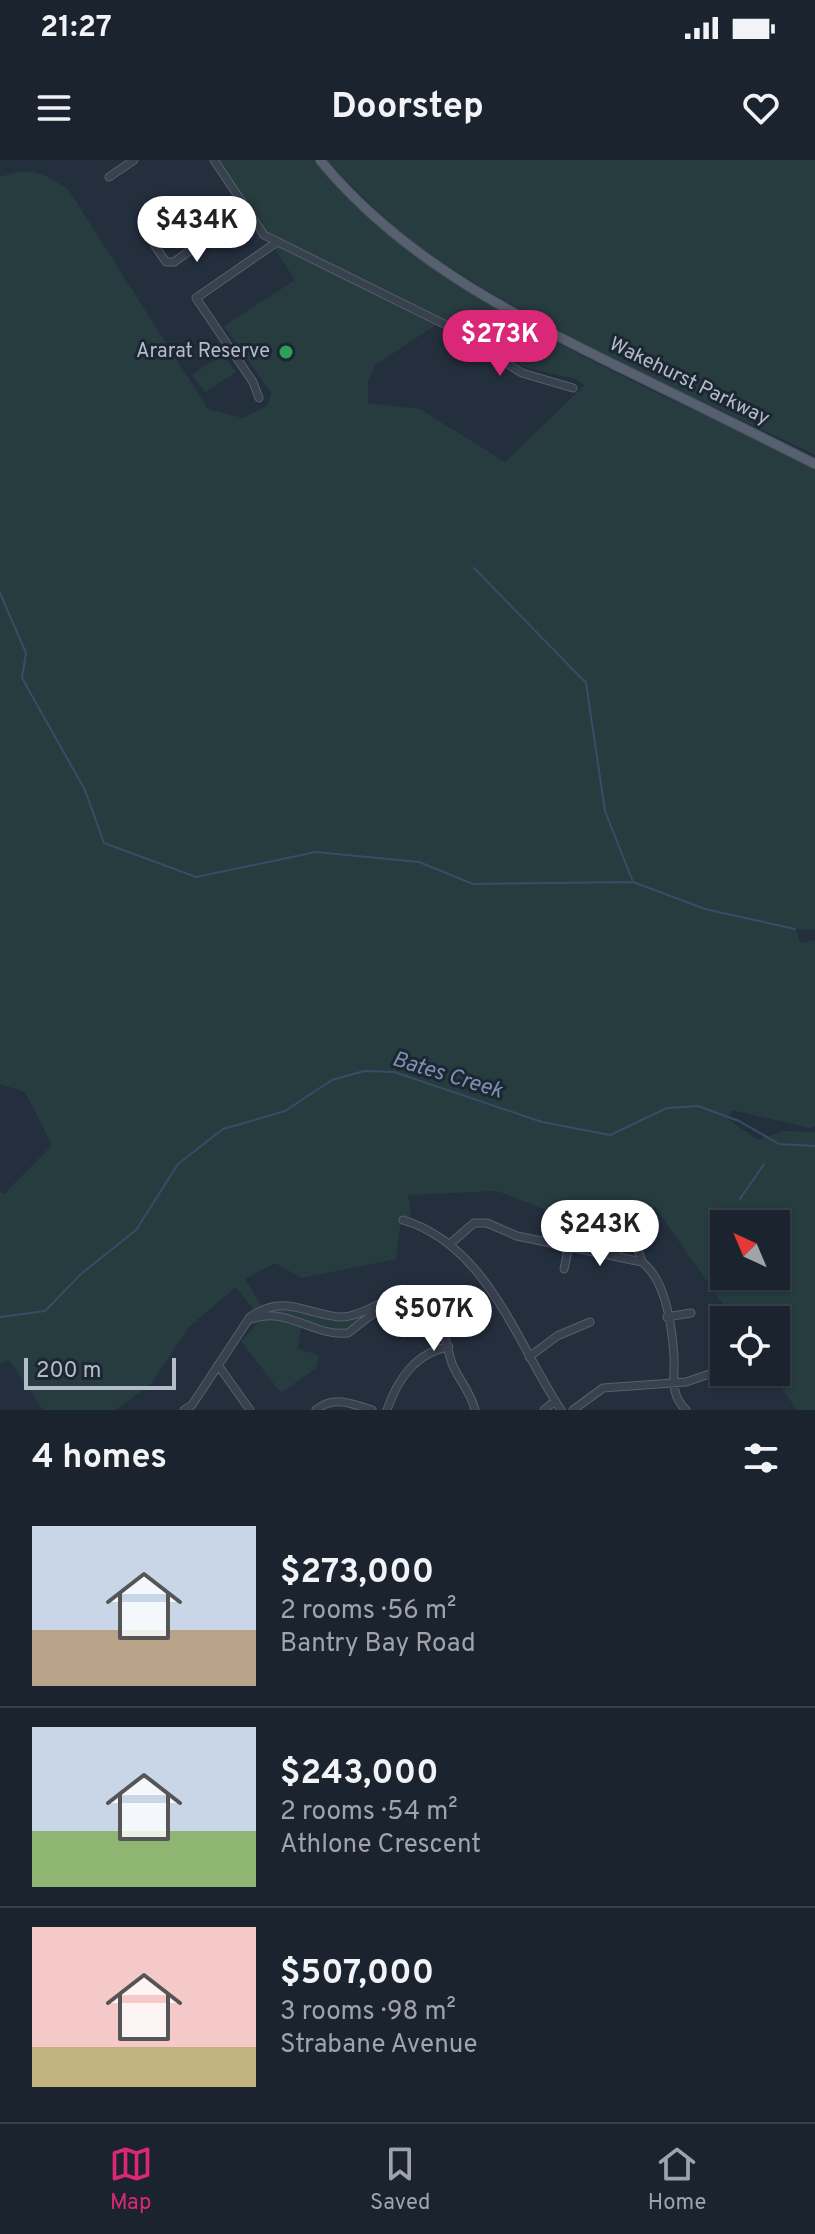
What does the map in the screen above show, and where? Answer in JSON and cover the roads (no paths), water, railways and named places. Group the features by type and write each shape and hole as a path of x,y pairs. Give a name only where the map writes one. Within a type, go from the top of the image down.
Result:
{"main road":[{"name":"Wakehurst Parkway","path":"320,160 340,185 398,239 504,311 815,464"}],"street":[{"path":"109,177 134,160"},
{"path":"214,160 264,235 444,324 522,373 573,388"},
{"path":"155,246 166,262 174,262 247,209"},
{"path":"259,398 253,382 196,298 277,242"},
{"path":"403,1220 423,1226 451,1243 472,1264 561,1410"},
{"path":"451,1243 474,1223 487,1223 517,1236 642,1262"},
{"path":"613,1255 625,1244 631,1245 640,1252 642,1262 658,1279 674,1356 672,1384 686,1410"},
{"path":"564,1269 569,1246"},
{"path":"184,1410 246,1322 262,1309 277,1304 342,1317 403,1297 430,1306 445,1325 453,1365 475,1410"},
{"path":"246,1322 267,1315 277,1316 328,1332 348,1333 358,1329 389,1300"},
{"path":"667,1317 691,1313"},
{"path":"529,1357 557,1336 590,1322"},
{"path":"387,1410 401,1377 429,1352 449,1347"},
{"path":"218,1365 250,1410"},
{"path":"573,1410 603,1388 672,1384 710,1375"},
{"path":"316,1410 333,1401 344,1401 372,1410"},
{"path":"544,1410 555,1401"}],"waterway":[{"path":"474,568 586,683 605,811 633,882"},
{"path":"0,593 26,653 22,678 85,790 104,843 196,877 316,852 419,862 473,884 633,882 705,909 795,929"},
{"name":"Bates Creek","path":"0,1317 45,1311 81,1274 136,1230 178,1164 223,1129 285,1111 332,1080 364,1071 394,1072 542,1122 610,1135 667,1108 698,1106 739,1121 779,1144 815,1146"},
{"path":"740,1199 764,1164"}],"place":[{"name":"Ararat Reserve","path":"286,352"}]}
